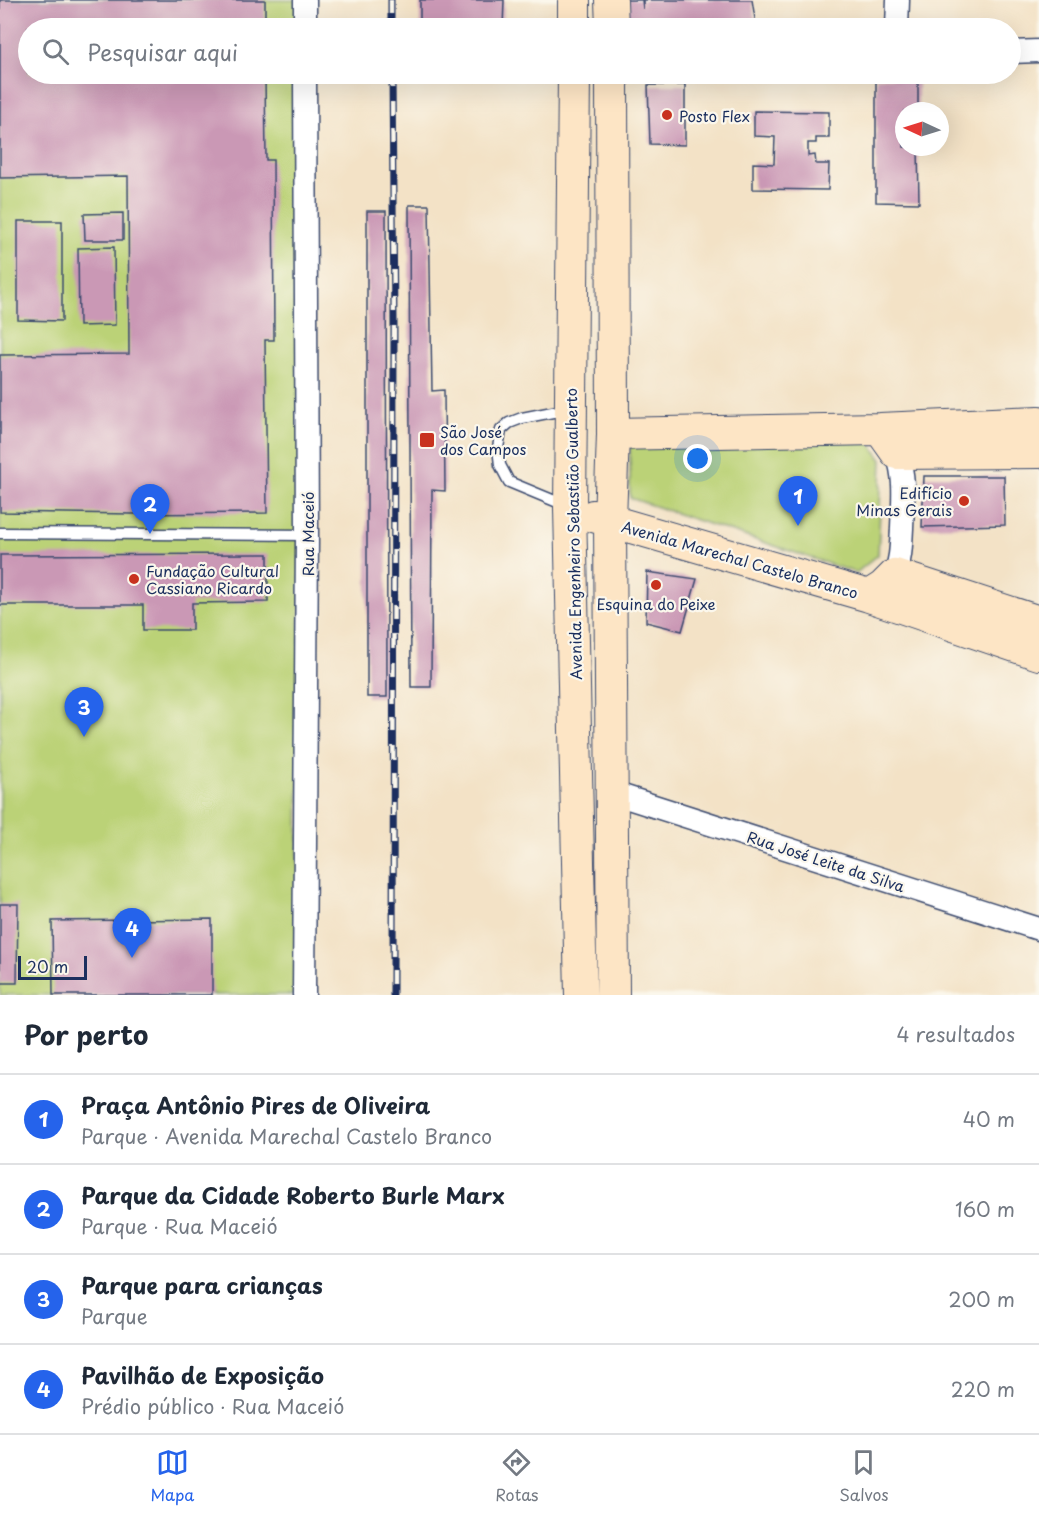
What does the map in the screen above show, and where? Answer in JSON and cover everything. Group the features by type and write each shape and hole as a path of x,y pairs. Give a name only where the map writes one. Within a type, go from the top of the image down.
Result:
{"main road":[{"path":"574,0 574,18"},
{"path":"611,0 612,18"},
{"name":"Avenida Engenheiro Sebastião Gualberto","path":"574,84 570,508 581,995"},
{"path":"612,84 613,434 610,521 613,995"},
{"path":"888,441 1039,422"},
{"path":"613,434 888,441 1039,452"},
{"name":"Avenida Marechal Castelo Branco","path":"570,508 869,596 1039,654"},
{"path":"895,575 1039,622"},
{"name":"Avenida Marechal Castelo Branco","path":"869,596 883,588 895,575"}],"street":[{"path":"305,0 305,18"},
{"path":"897,18 898,0"},
{"path":"1021,52 1039,51"},
{"name":"Rua Maceió","path":"304,995 307,535 305,84"},
{"path":"888,441 904,481 905,495 901,559 895,575"},
{"name":"Rua José Leite da Silva","path":"613,793 1039,929"}],"lane":[{"path":"570,508 509,482 500,465 498,448 501,430 509,423 522,418 571,408"},
{"path":"0,533 307,535"}],"green space":[{"path":"0,0 305,0 304,18 18,18 18,84 304,84 297,995 0,995"},
{"path":"865,436 882,460 878,555 856,573 630,498 630,443"}],"building":[{"path":"0,0 265,0 265,18 18,18 18,84 265,84 266,160 273,160 274,340 265,340 267,513 0,512 0,355 129,354 128,176 0,178"},
{"path":"420,0 504,0 503,18 420,18"},
{"path":"626,0 642,0 643,9 643,0 752,0 755,18 626,18"},
{"path":"876,84 918,84 918,102 895,102 895,156 918,156 919,203 876,202"},
{"name":"Posto Flex","path":"648,85 685,85 685,145 650,144"},
{"path":"754,111 829,112 829,138 816,138 816,143 808,143 808,156 815,155 816,164 829,164 828,190 753,189 753,163 774,164 775,137 754,136"},
{"name":"São José dos Campos","path":"409,205 429,205 432,391 444,390 445,491 432,490 431,687 411,687"},
{"path":"367,211 386,211 387,697 367,697"},
{"path":"123,213 123,240 85,240 84,214"},
{"path":"18,221 62,221 62,321 18,320"},
{"path":"114,247 115,325 79,326 78,248"},
{"name":"Edifício Minas Gerais","path":"924,476 1004,476 1005,525 922,527"},
{"name":"Fundação Cultural Cassiano Ricardo","path":"268,554 268,602 192,603 192,630 143,630 143,605 0,605 0,555"},
{"path":"647,572 697,579 682,631 646,622"},
{"path":"0,904 18,904 17,983 0,983"},
{"path":"212,919 212,995 53,995 52,921"}],"railway":[{"path":"391,0 391,18"},
{"path":"392,84 393,995"}],"place":[{"name":"Posto Flex","path":"667,115"},
{"name":"São José dos Campos","path":"427,440"},
{"name":"Edifício Minas Gerais","path":"964,501"},
{"name":"Praça Antônio Pires de Oliveira","path":"798,526"},
{"name":"Parque da Cidade Roberto Burle Marx","path":"150,534"},
{"name":"Fundação Cultural Cassiano Ricardo","path":"134,579"},
{"name":"Esquina do Peixe","path":"656,585"},
{"name":"Parque para crianças","path":"84,737"},
{"name":"Pavilhão de Exposição","path":"132,958"}]}
